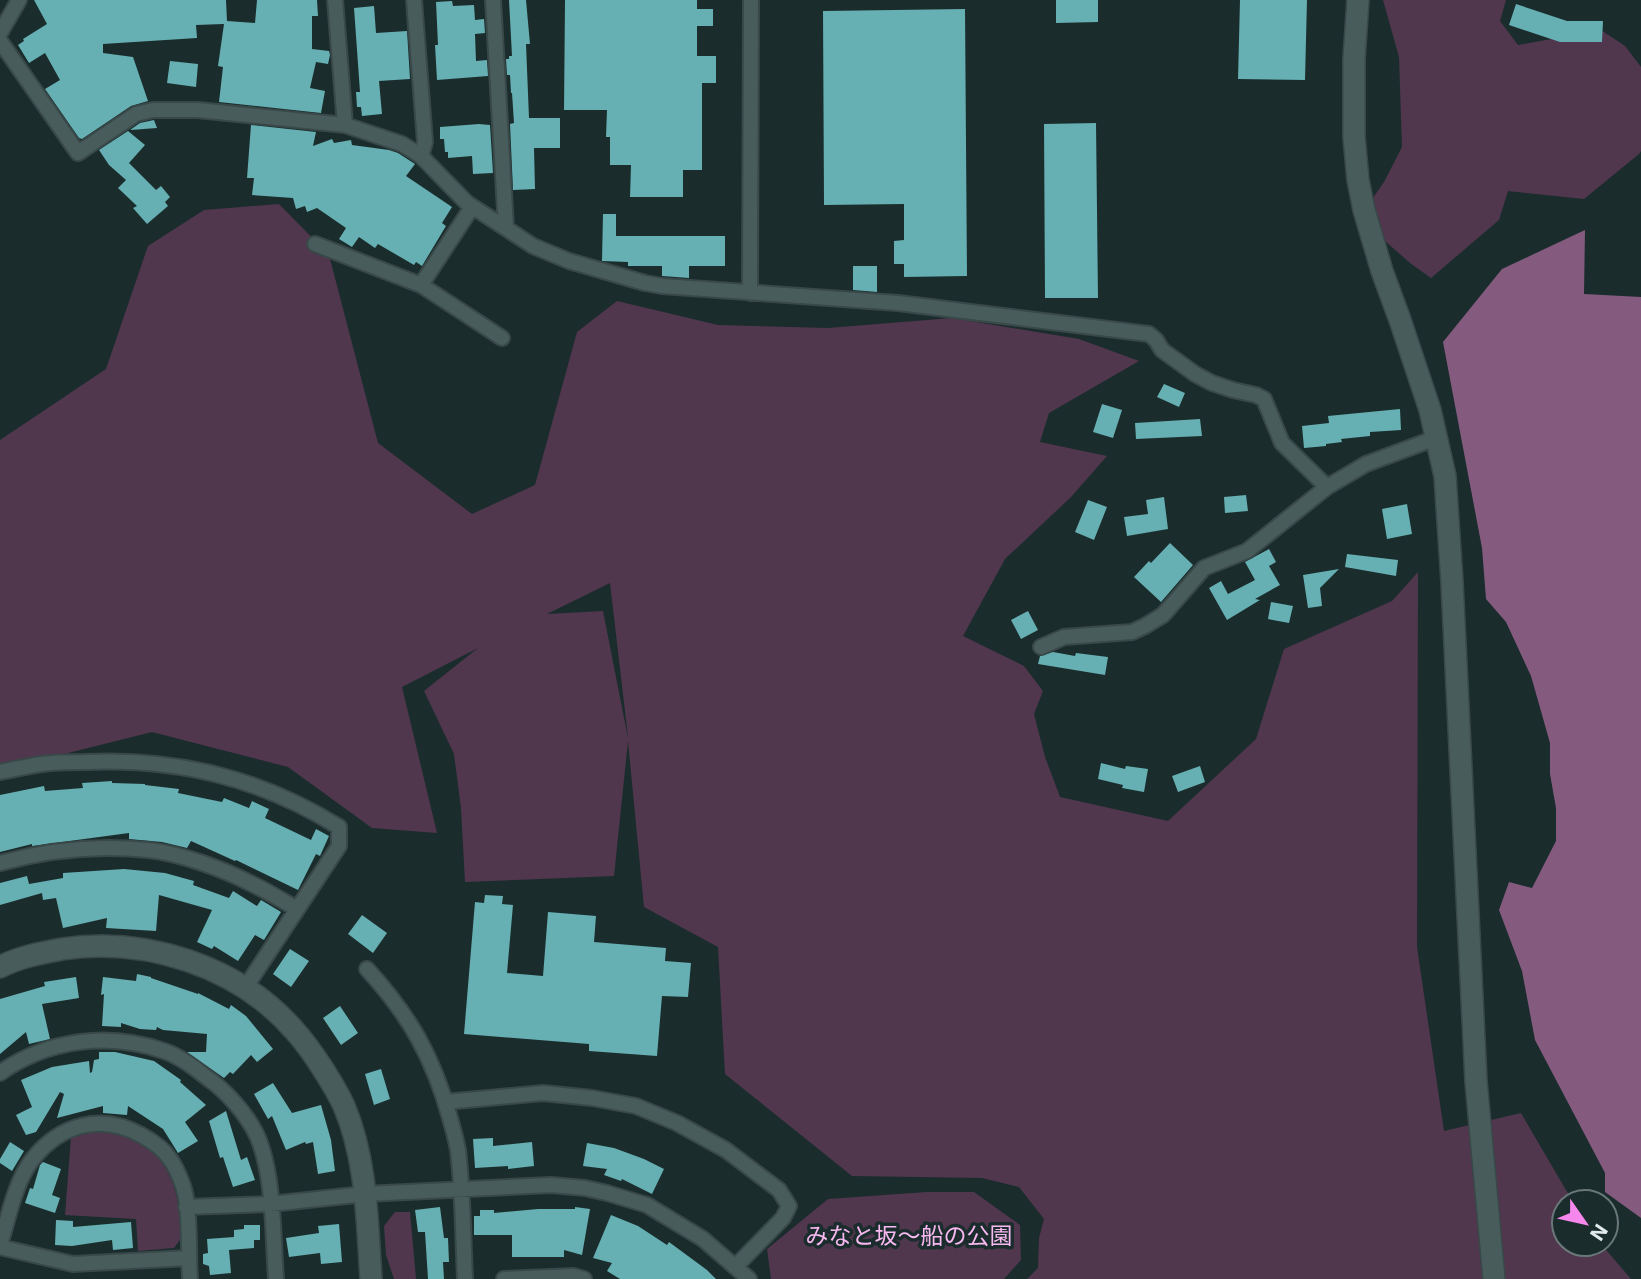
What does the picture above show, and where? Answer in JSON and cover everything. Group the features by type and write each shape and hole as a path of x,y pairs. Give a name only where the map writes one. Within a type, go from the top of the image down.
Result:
{"street":[{"path":"0,33 19,0"},
{"path":"335,0 345,125"},
{"path":"414,0 425,142 421,156"},
{"path":"494,0 506,228"},
{"path":"750,293 751,0"},
{"path":"1358,0 1354,59 1354,137 1358,180 1382,271 1420,380 1445,476 1476,1081 1494,1279"},
{"path":"0,41 78,153 136,114 152,110 198,110 345,125 402,144 421,156 472,207 533,246 556,257 645,283 898,303 1150,334 1162,350 1195,374 1212,383 1264,399 1282,443 1327,487"},
{"path":"421,285 472,207"},
{"path":"316,244 421,285 502,338"},
{"path":"1041,647 1063,637 1132,632 1146,626 1163,615 1204,568 1247,551 1327,487 1366,464 1436,438"},
{"path":"0,772 44,764 114,760 201,770 262,788 312,810 339,827 339,846 245,988"},
{"path":"0,863 64,851 150,850 233,875 297,909"},
{"path":"0,967 45,952 93,945 154,952 189,960 226,977 245,988 294,1029 332,1082 352,1127 365,1194 371,1279"},
{"path":"367,969 389,993 420,1038 445,1102 458,1147 465,1279"},
{"path":"0,1073 41,1050 91,1040 118,1041 165,1051 201,1072 239,1107 261,1143 271,1204 276,1279"},
{"path":"445,1102 543,1093 592,1098 636,1106 677,1123 726,1150 779,1190 789,1206 783,1218 735,1266"},
{"path":"189,1258 73,1264 0,1246 22,1176 31,1161 47,1144 63,1133 96,1123 120,1125 154,1142 170,1157 183,1185 187,1207 190,1279"},
{"path":"187,1207 271,1204 365,1194 551,1185 585,1188 647,1205 703,1239 749,1279"},
{"path":"504,1279 574,1276 584,1279"}],"green space":[{"path":"1383,0 1506,0 1500,21 1518,45 1601,30 1625,46 1641,67 1641,151 1584,199 1508,191 1499,220 1431,278 1359,218 1384,182 1402,147 1399,57"},
{"path":"279,204 329,255 378,443 472,514 535,485 577,332 617,301 718,325 828,328 952,318 1079,339 1139,361 1049,413 1040,442 1107,456 1071,497 1005,559 963,636 1024,666 1043,691 1034,714 1045,757 1060,797 1168,821 1256,739 1284,649 1392,601 1418,572 1417,947 1444,1131 1521,1113 1565,1188 1550,1188 1550,1258 1613,1258 1631,1279 1027,1279 1038,1268 1039,1238 1044,1219 1019,1187 982,1178 852,1176 725,1074 718,947 644,907 628,741 614,876 465,882 461,808 454,754 424,691 478,648 402,687 437,833 372,828 288,767 152,732 0,770 0,440 106,369 148,246 204,210","holes":["610,583 628,738 603,611 547,614"]},
{"path":"94,1131 118,1134 142,1143 166,1168 178,1201 181,1230 180,1240 174,1248 138,1251 136,1219 65,1215 71,1137"},
{"name":"みなと坂〜船の公園","path":"927,1192 974,1192 1020,1225 1021,1260 1004,1279 771,1279 767,1249 828,1199"},
{"path":"395,1212 410,1212 416,1279 394,1279 386,1255 384,1226"}],"shaded area":[{"path":"1585,230 1584,294 1641,297 1641,1218 1620,1203 1620,1188 1605,1188 1605,1173 1535,1040 1522,971 1499,910 1509,882 1532,888 1556,841 1550,743 1531,676 1506,622 1486,599 1482,548 1443,342 1502,269"}],"building":[{"path":"34,0 226,0 227,21 255,23 257,0 317,0 318,16 312,16 312,49 329,51 330,55 328,64 316,62 310,88 325,91 321,113 219,102 223,67 218,66 224,24 196,25 197,38 103,44 103,53 133,57 148,101 131,106 82,139 79,138 45,89 60,80 45,53 29,63 18,45 47,24"},
{"path":"509,0 526,0 530,44 526,44 529,118 560,118 560,148 534,148 535,189 513,190 510,124 514,123 506,59 512,56"},
{"path":"565,0 697,0 697,9 713,9 713,26 697,26 697,56 716,56 716,83 702,83 702,170 683,170 683,197 630,197 631,165 610,165 610,137 606,137 607,110 564,110"},
{"path":"1056,0 1098,0 1098,22 1056,23"},
{"path":"1240,0 1307,0 1305,80 1238,79"},
{"path":"452,1 453,6 474,5 475,20 484,19 485,33 475,34 476,61 487,60 488,76 437,80 436,2"},
{"path":"1516,4 1567,21 1603,21 1602,42 1560,42 1509,25"},
{"path":"374,6 376,33 407,31 410,79 379,81 382,114 362,116 361,107 357,107 356,92 360,92 354,8"},
{"path":"965,9 967,276 904,277 904,264 894,264 894,241 904,240 904,204 824,205 823,11"},
{"path":"170,61 198,64 196,87 167,83"},
{"path":"154,120 157,128 130,130 140,123"},
{"path":"1096,123 1098,298 1045,298 1044,124"},
{"path":"251,125 316,132 313,146 332,139 334,143 351,140 352,145 398,153 415,164 406,176 452,207 442,223 446,226 422,266 416,262 414,265 378,244 375,248 359,237 352,247 339,239 346,228 317,208 307,212 305,206 296,209 293,198 252,195 254,178 247,178"},
{"path":"490,125 493,173 473,174 472,156 448,158 444,139 440,139 440,127"},
{"path":"128,131 145,145 129,163 156,190 161,186 170,197 165,202 168,206 147,224 133,208 137,206 118,188 126,180 109,165 99,150"},
{"path":"603,214 616,214 616,236 725,236 725,266 689,266 689,278 662,276 662,266 628,266 628,262 602,261"},
{"path":"853,266 877,266 877,292 853,290"},
{"path":"1164,384 1185,393 1179,407 1157,397"},
{"path":"1102,404 1122,410 1113,438 1093,432"},
{"path":"1400,409 1401,430 1370,432 1370,436 1341,439 1342,442 1326,446 1304,448 1302,426 1329,423 1328,416"},
{"path":"1200,419 1202,436 1136,439 1135,423"},
{"path":"1246,495 1248,511 1225,513 1224,497"},
{"path":"1164,497 1168,529 1127,536 1124,517 1148,514 1146,500"},
{"path":"1088,500 1107,507 1094,540 1075,532"},
{"path":"1407,504 1412,534 1387,539 1382,509"},
{"path":"1170,543 1193,565 1161,602 1134,577"},
{"path":"1269,549 1276,562 1269,566 1280,585 1227,620 1209,588 1221,581 1228,594 1255,580 1245,562"},
{"path":"1347,554 1398,560 1396,576 1345,567"},
{"path":"1339,569 1320,588 1322,606 1308,608 1303,575"},
{"path":"1271,602 1293,606 1289,623 1268,619"},
{"path":"1028,611 1038,630 1021,639 1011,620"},
{"path":"1053,652 1108,657 1105,675 1038,664 1040,656"},
{"path":"1101,763 1125,769 1126,766 1148,769 1144,792 1122,788 1123,785 1098,779"},
{"path":"1200,766 1205,782 1178,792 1172,776"},
{"path":"112,781 179,789 178,793 222,802 224,798 249,808 252,801 269,809 265,818 311,840 316,829 329,836 320,856 316,854 298,890 191,841 187,848 129,839 129,833 32,844 0,852 0,795 44,786 45,791 83,788 82,783"},
{"path":"124,869 165,873 194,881 193,885 229,898 233,891 257,906 261,900 281,912 264,940 255,935 238,961 214,946 212,949 197,942 212,910 159,895 156,931 106,928 107,918 63,928 56,898 43,900 42,893 0,905 0,883 27,876 29,884 63,878 63,873"},
{"path":"485,895 503,896 502,904 513,905 507,973 543,976 548,912 596,916 594,942 666,948 665,961 691,963 688,997 662,996 657,1056 589,1051 589,1044 464,1034 475,902 484,903"},
{"path":"362,915 387,933 373,953 348,934"},
{"path":"290,949 309,961 291,987 273,974"},
{"path":"137,974 198,993 229,1009 231,1005 246,1016 273,1049 257,1062 251,1055 233,1074 230,1072 224,1078 187,1052 206,1052 207,1034 163,1030 157,1027 156,1030 140,1029 121,1023 121,1027 102,1026 103,977 136,981"},
{"path":"76,977 79,998 42,1004 50,1039 29,1044 26,1032 0,1054 0,999 45,986 44,982"},
{"path":"340,1006 358,1033 341,1045 323,1018"},
{"path":"99,1052 115,1052 154,1061 181,1080 180,1082 206,1105 185,1122 198,1141 178,1153 163,1129 128,1106 127,1115 103,1113 103,1106 57,1118 64,1094 60,1092 36,1132 26,1135 16,1115 32,1107 21,1080 52,1067 89,1061 90,1073 94,1060 99,1059"},
{"path":"381,1069 390,1099 374,1105 365,1074"},
{"path":"273,1083 292,1113 321,1105 331,1140 335,1171 318,1174 313,1142 305,1142 286,1150 272,1116 268,1119 254,1094"},
{"path":"226,1111 241,1160 247,1157 255,1180 233,1187 223,1157 220,1158 209,1121"},
{"path":"493,1138 493,1146 532,1142 534,1166 508,1169 508,1166 475,1168 473,1139"},
{"path":"10,1142 24,1151 12,1171 0,1163"},
{"path":"587,1143 614,1148 664,1169 652,1194 622,1179 621,1181 604,1175 607,1169 583,1166"},
{"path":"43,1162 61,1169 52,1195 60,1198 55,1213 25,1203"},
{"path":"440,1207 444,1238 448,1238 449,1262 443,1262 444,1279 428,1279 425,1232 418,1232 415,1210"},
{"path":"575,1207 590,1209 582,1255 564,1250 564,1257 512,1257 512,1235 474,1235 474,1216 480,1216 480,1210 494,1210 494,1213"},
{"path":"611,1215 638,1226 667,1245 669,1242 716,1279 620,1279 607,1271 612,1263 593,1258"},
{"path":"56,1220 73,1221 73,1227 131,1222 133,1248 113,1250 112,1240 72,1246 55,1245"},
{"path":"339,1224 342,1262 321,1264 320,1253 289,1257 286,1238 319,1233 318,1226"},
{"path":"244,1225 260,1225 260,1240 254,1240 254,1248 229,1250 231,1273 210,1275 209,1266 203,1264 203,1254 208,1253 207,1239 234,1237 234,1230 244,1229"}]}
